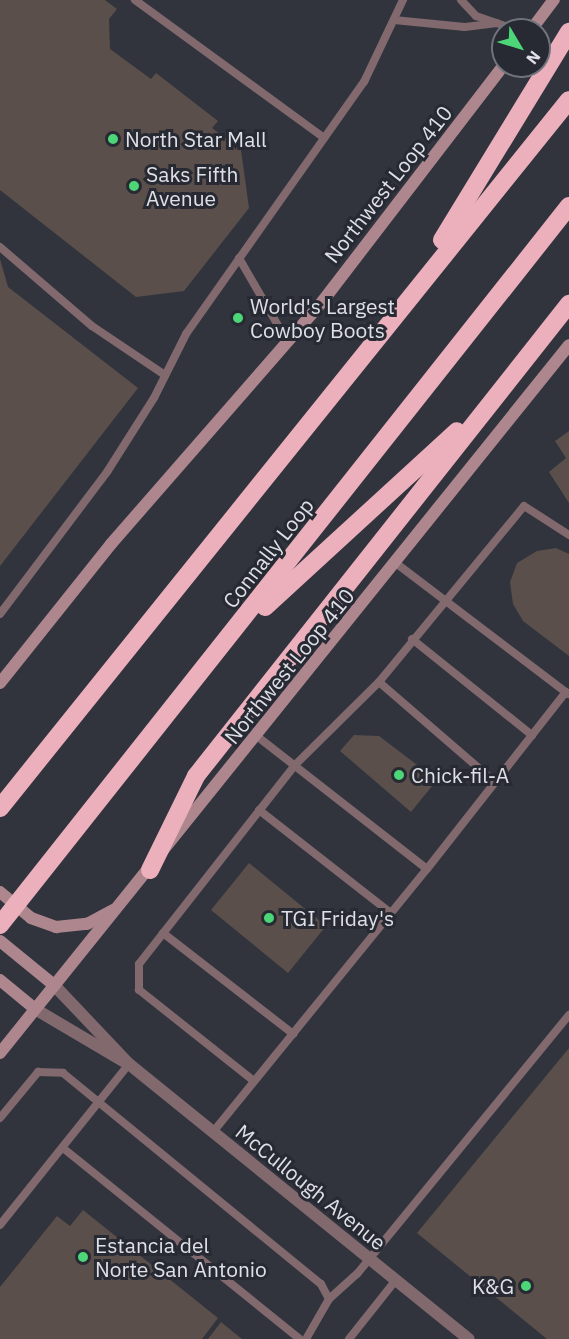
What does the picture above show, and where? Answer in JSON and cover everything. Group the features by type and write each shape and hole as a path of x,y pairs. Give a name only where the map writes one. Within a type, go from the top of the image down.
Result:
{"highway":[{"path":"357,362 476,191 569,32"},
{"path":"0,808 569,100"},
{"name":"Connally Loop","path":"0,925 226,643 569,206"},
{"path":"150,870 196,776 367,563 569,304"},
{"path":"226,643 445,444 569,312"}],"main road":[{"path":"540,18 554,0"},
{"name":"Northwest Loop 410","path":"0,683 111,544 288,343 494,78"},
{"name":"Northwest Loop 410","path":"0,1053 258,737 569,345"},
{"path":"0,892 31,918 56,927 87,924 119,907"},
{"name":"McCullough Avenue","path":"0,941 54,985"},
{"name":"McCullough Avenue","path":"5,984 35,1009"}],"street":[{"name":"McCullough Avenue","path":"54,985 129,1064 469,1339"},
{"name":"McCullough Avenue","path":"35,1009 129,1064"}],"lane":[{"path":"135,0 324,138"},
{"path":"0,614 94,490 165,375 186,334 364,82 403,0"},
{"path":"462,0 476,16 491,21"},
{"path":"394,20 465,27 491,24"},
{"path":"0,247 92,326 165,375"},
{"path":"239,258 288,343"},
{"path":"254,1081 139,990 139,964 294,766 379,682 412,639 524,506 569,535"},
{"path":"213,1132 567,693 397,564"},
{"path":"412,639 532,735"},
{"path":"379,682 495,782"},
{"path":"258,737 427,869"},
{"path":"260,810 391,913"},
{"path":"164,933 293,1034"},
{"path":"306,1339 329,1299 368,1258 569,1015"},
{"path":"0,1226 129,1064"},
{"path":"0,1118 38,1072 63,1073 321,1284 329,1299"},
{"path":"63,1148 300,1339"},
{"path":"349,1339 396,1280"}],"building":[{"name":"North Star Mall","path":"0,0 105,0 117,9 109,19 110,49 151,79 156,73 218,121 212,128 241,150 249,208 184,291 136,297 0,190"},
{"path":"0,259 8,287 138,388 0,566"},
{"path":"569,431 569,503 549,472 566,458 555,441"},
{"path":"556,548 569,554 569,656 523,621 513,604 510,582 517,563 537,551"},
{"name":"Chick-fil-A","path":"354,735 379,736 437,780 411,812 340,751"},
{"name":"TGI Friday's","path":"249,863 326,926 288,973 211,910"},
{"name":"K&G","path":"569,1048 569,1339 547,1339 417,1233"},
{"name":"Estancia del Norte San Antonio","path":"83,1210 218,1318 202,1339 0,1339 0,1287 57,1216 70,1226"},
{"name":"Estancia del Norte San Antonio","path":"221,1322 242,1339 208,1339"}],"place":[{"name":"North Star Mall","path":"113,139"},
{"name":"Saks Fifth Avenue","path":"134,186"},
{"name":"World's Largest Cowboy Boots","path":"238,318"},
{"name":"Chick-fil-A","path":"399,775"},
{"name":"TGI Friday's","path":"269,918"},
{"name":"Estancia del Norte San Antonio","path":"83,1257"},
{"name":"K&G","path":"526,1286"}]}
